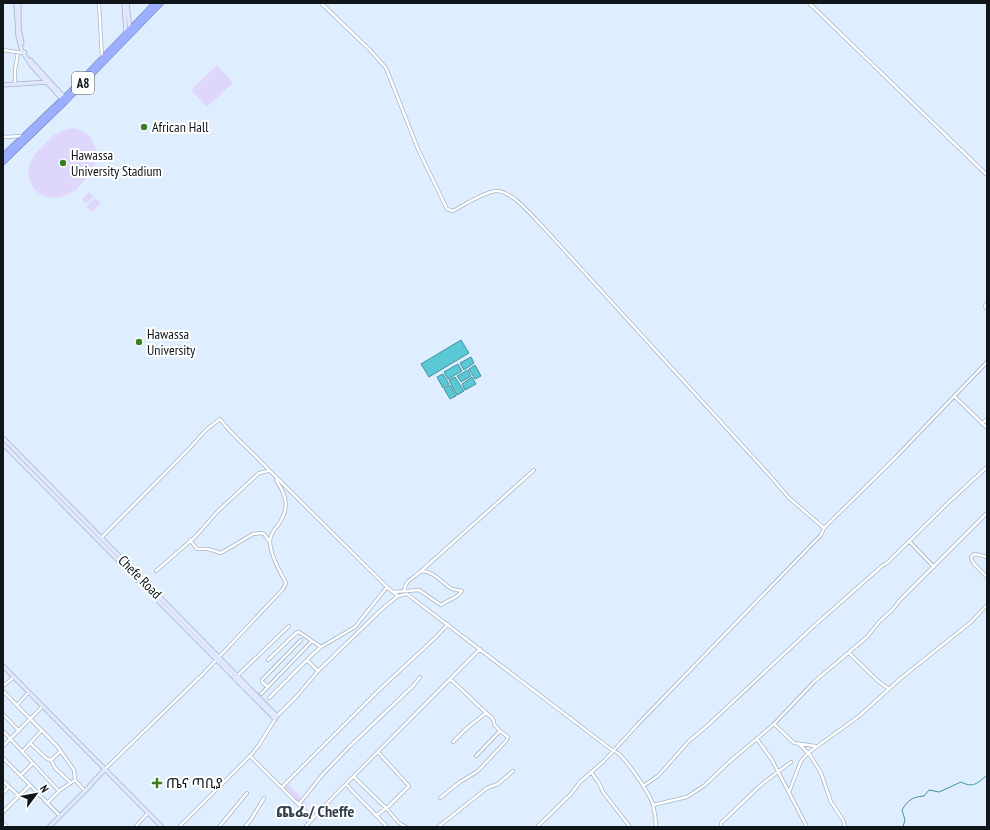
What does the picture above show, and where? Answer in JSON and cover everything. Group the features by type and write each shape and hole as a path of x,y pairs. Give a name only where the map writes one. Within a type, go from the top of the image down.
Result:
{"highway":[{"name":"A8","path":"3,162 156,3"},
{"name":"A8","path":"3,156 65,99 102,58 129,32 162,3"}],"street":[{"path":"18,3 18,36 24,53 65,99"},
{"path":"98,3 102,58"},
{"path":"321,3 370,50 386,68 418,148 447,209 453,211 486,194 496,191 505,192 514,199 530,213 788,497 824,528"},
{"path":"809,3 987,176"},
{"path":"125,4 129,32"},
{"path":"3,50 24,53"},
{"path":"15,84 15,70 18,52"},
{"path":"3,84 49,81"},
{"path":"3,137 24,136"},
{"path":"987,304 985,306 987,309"},
{"path":"537,827 571,794 580,782 604,761 612,750 822,535 824,528 986,365"},
{"path":"954,396 987,428"},
{"path":"101,538 206,430 220,419 234,436 255,455 274,476 393,593 398,596"},
{"path":"982,424 987,419"},
{"name":"Chefe Road","path":"3,438 217,658"},
{"name":"Chefe Road","path":"3,444 276,718"},
{"path":"643,786 658,776 689,741 714,720 815,625 887,563 987,467"},
{"path":"156,571 259,473 269,470"},
{"path":"404,591 409,579 419,572 534,470"},
{"path":"270,542 273,532 286,510 284,496 274,476"},
{"path":"653,805 678,800 692,794 705,785 728,763 774,724 816,681 866,637 901,599 987,513"},
{"path":"49,827 191,685 275,598 286,583 275,561 270,542 264,534 256,533 221,553 197,549 190,540"},
{"path":"909,541 934,567"},
{"path":"987,557 975,554 971,558 974,564 987,576"},
{"path":"393,593 419,590 441,605 448,600 454,599 462,591 452,589 442,580 427,572 419,572"},
{"path":"269,698 321,647 355,627 387,587"},
{"path":"179,827 250,756 276,718 318,671 398,596 407,594 612,750 617,752 626,761 643,786 653,805 656,827"},
{"path":"789,792 801,761 815,746 858,717 888,689 971,622 987,605"},
{"path":"282,787 378,691 436,638 448,624"},
{"path":"236,677 289,626"},
{"path":"268,660 296,633 299,632 321,647"},
{"path":"268,687 262,682 262,680 301,640"},
{"path":"261,694 312,641"},
{"path":"304,827 480,649"},
{"path":"849,653 878,682 888,689"},
{"path":"307,660 318,671"},
{"path":"3,666 162,827"},
{"path":"3,686 14,677"},
{"path":"299,804 323,774 413,686 420,677"},
{"path":"440,798 460,782 478,771 508,737 500,731 494,724 494,721 486,713 450,679"},
{"path":"3,691 61,751 74,770 75,780 86,791"},
{"path":"17,704 29,692"},
{"path":"3,746 43,706"},
{"path":"453,742 467,728 486,713"},
{"path":"3,714 19,731"},
{"path":"774,724 792,742 815,746"},
{"path":"22,752 42,730"},
{"path":"476,756 500,731"},
{"path":"3,732 59,791"},
{"path":"757,739 779,772 807,827"},
{"path":"30,743 47,759 51,760 55,768 71,782"},
{"path":"799,744 808,753 821,772 832,802 843,820 845,827"},
{"path":"51,760 61,751"},
{"path":"377,815 404,793 409,786 378,752"},
{"path":"250,756 313,819"},
{"path":"3,758 60,816"},
{"path":"721,827 722,823 762,784 791,762"},
{"path":"21,776 33,763"},
{"path":"438,827 487,788 498,784 513,771"},
{"path":"591,772 599,783 603,792 630,827"},
{"path":"354,777 399,822 406,827"},
{"path":"47,803 59,791 75,780"},
{"path":"3,781 19,796"},
{"path":"346,784 387,827"},
{"path":"3,812 30,785"},
{"path":"3,793 9,787"},
{"path":"219,827 247,793"},
{"path":"244,827 252,818 264,798"},
{"path":"134,827 148,813"},
{"path":"3,823 7,827"}],"shaded area":[{"path":"217,65 233,83 207,107 191,90"},
{"name":"Hawassa University Stadium","path":"72,128 86,133 94,144 96,157 95,164 91,171 92,172 74,192 73,191 62,197 52,198 43,196 36,191 31,183 28,175 30,165 35,154 55,134 56,135 62,131"},
{"path":"89,192 94,196 86,204 82,200"},
{"path":"95,198 101,203 92,212 86,207"},
{"path":"288,784 308,805 305,809 284,788"}],"water":[{"path":"461,340 469,353 429,377 421,364"},
{"path":"471,357 474,363 464,370 460,363"},
{"path":"458,364 462,371 448,379 444,372"},
{"path":"475,365 481,376 475,379 469,369"},
{"path":"468,370 471,376 461,382 457,376"},
{"path":"443,374 449,384 443,388 437,377"},
{"path":"455,377 464,391 457,395 449,380"},
{"path":"472,377 476,384 465,390 462,384"},
{"path":"450,385 456,396 450,399 444,389"}],"waterway":[{"path":"903,827 905,820 902,810 911,800 916,797 924,796 929,790 939,792 961,782 972,785 987,775"}],"place":[{"name":"African Hall","path":"144,127"},
{"name":"Hawassa University Stadium","path":"63,163"},
{"name":"Hawassa University","path":"139,342"},
{"name":"ጤና ጣቢያ","path":"157,783"}],"district":[{"name":"ጨፌ/ Cheffe","path":"315,811"}]}
